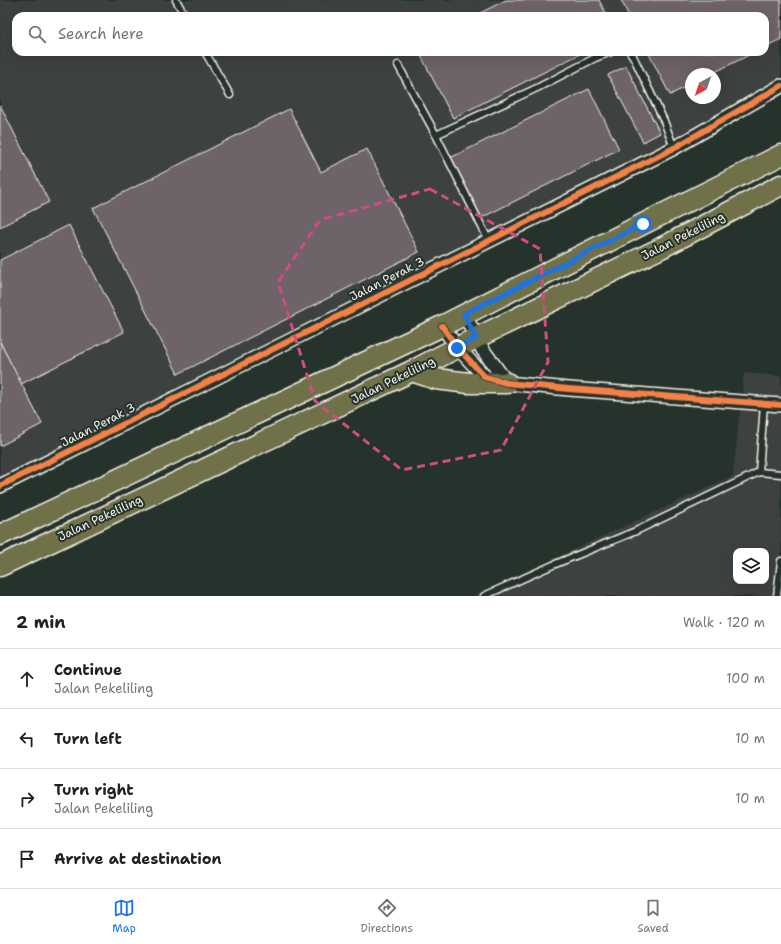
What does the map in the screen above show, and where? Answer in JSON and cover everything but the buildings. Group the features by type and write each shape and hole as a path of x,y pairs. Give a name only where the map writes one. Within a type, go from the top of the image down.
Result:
{"main road":[{"path":"0,535 442,326 781,155"},
{"name":"Jalan Pekeliling","path":"0,566 412,371 476,338 661,248 781,185"},
{"path":"412,371 442,380 469,383 507,384"}],"street":[{"name":"Jalan Perak 3","path":"0,486 674,148 781,86"},
{"path":"464,314 476,338 507,384"},
{"path":"442,326 457,348 485,377 507,384 781,405"}],"lane":[{"path":"176,0 183,12"},
{"path":"207,56 230,95"},
{"path":"436,135 537,88 600,56"},
{"path":"633,56 664,121 674,148"},
{"path":"398,65 436,135 489,241"},
{"path":"759,472 764,404"},
{"path":"484,596 553,565 636,531 759,472 781,474"},
{"path":"777,596 781,561"}],"highlighted area":[{"path":"430,189 540,249 548,362 501,450 402,470 315,401 278,282 320,220"}],"shaded area":[{"path":"0,0 781,0 781,95 0,489"},
{"path":"744,373 781,376 781,596 473,596 733,476"}],"cycle path":[{"path":"0,486 674,148 781,86"},
{"path":"442,326 457,347 485,377 507,383 781,405"}],"route":[{"path":"457,348 476,338 464,314 643,224"}]}
